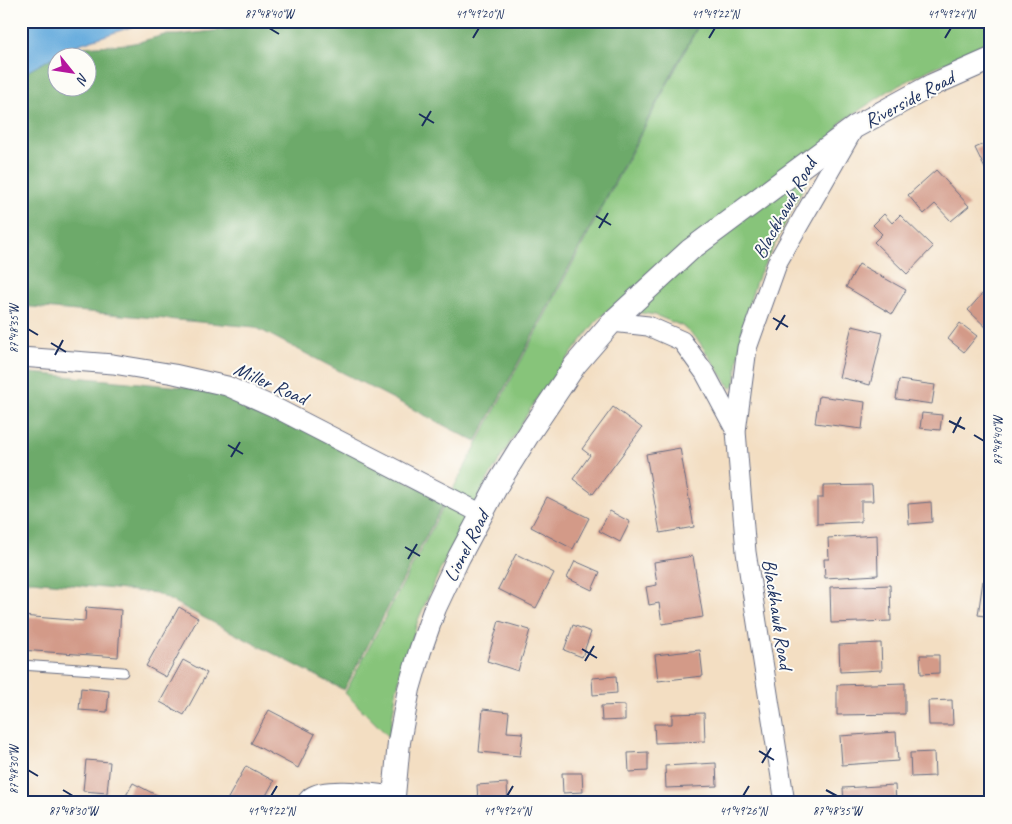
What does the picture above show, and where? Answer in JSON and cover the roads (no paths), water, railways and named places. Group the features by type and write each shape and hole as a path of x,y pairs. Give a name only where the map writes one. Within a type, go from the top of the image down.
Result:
{"street":[{"name":"Riverside Road","path":"612,322 690,250 855,127 932,85 991,59"},
{"name":"Blackhawk Road","path":"785,803 746,552 736,431 747,348 778,261 855,127"},
{"name":"Blackhawk Road","path":"612,322 648,326 682,342 706,373 736,431"},
{"name":"Lionel Road","path":"394,799 399,742 409,689 435,608 459,557 499,482 575,365 612,322"},
{"name":"Miller Road","path":"21,357 113,364 174,374 227,386 290,415 482,514"},
{"path":"306,803 312,796 342,791 394,799"}],"lane":[{"path":"21,665 124,672"}],"water":[{"path":"21,21 276,21 266,26 137,25 69,48 48,48 48,60 21,75"}]}
